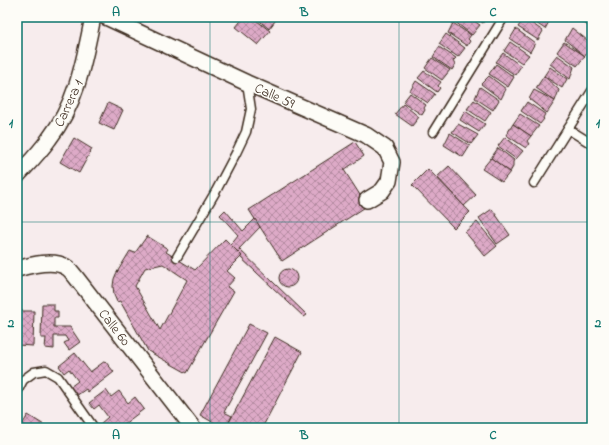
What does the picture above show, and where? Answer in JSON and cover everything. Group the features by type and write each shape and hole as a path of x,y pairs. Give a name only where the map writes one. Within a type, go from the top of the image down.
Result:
{"street":[{"name":"Carrera 1","path":"17,176 50,139 68,110 83,70 93,17"},
{"name":"Calle 59","path":"106,17 247,83 366,135 385,148 392,162 389,181 382,192 367,200"},
{"name":"Calle 60","path":"17,269 39,263 66,267 75,276 193,428"}],"lane":[{"path":"433,132 504,17"},
{"path":"584,17 592,22"},
{"path":"177,258 216,191 246,132 251,110 247,83"},
{"path":"534,183 592,91"},
{"path":"568,129 592,144"},
{"path":"17,392 23,380 34,372 46,370 58,377 94,428"}],"building":[{"path":"244,17 252,17 270,31 258,45 236,27"},
{"path":"255,17 278,17 269,29"},
{"path":"457,17 468,17 480,25 472,35 454,21"},
{"path":"473,17 484,17 485,18 483,23"},
{"path":"527,17 550,17 551,18 545,29"},
{"path":"524,18 543,31 538,40 518,27"},
{"path":"453,23 471,35 468,39 470,41 467,46 448,33"},
{"path":"572,28 592,44 585,56 565,40"},
{"path":"516,29 535,43 530,52 510,39"},
{"path":"446,34 465,48 458,57 439,44"},
{"path":"510,42 529,55 522,63 504,51"},
{"path":"564,42 585,56 577,66 557,52"},
{"path":"439,47 456,58 453,61 455,65 452,70 433,57"},
{"path":"503,53 521,66 515,75 496,62"},
{"path":"557,55 574,67 570,79 550,64"},
{"path":"432,58 450,70 442,80 425,68"},
{"path":"496,64 514,77 508,87 489,74"},
{"path":"550,67 567,79 562,88 544,76"},
{"path":"424,71 441,82 438,86 440,88 437,92 418,78"},
{"path":"489,76 506,89 501,99 481,84"},
{"path":"544,76 559,90 555,101 536,88"},
{"path":"416,81 435,94 428,103 410,91"},
{"path":"480,87 499,100 493,110 475,98"},
{"path":"534,90 555,101 547,113 529,99"},
{"path":"410,93 426,105 422,115 403,102"},
{"path":"474,100 491,112 485,121 467,109"},
{"path":"527,102 545,114 544,119 540,124 521,111"},
{"path":"108,103 123,110 114,130 99,123"},
{"path":"403,104 419,117 412,126 395,114"},
{"path":"465,111 485,124 479,132 460,120"},
{"path":"520,114 539,126 531,136 513,124"},
{"path":"458,124 478,135 471,144 452,132"},
{"path":"513,124 531,136 527,141 529,144 526,148 506,135"},
{"path":"450,133 470,146 463,157 444,145"},
{"path":"505,137 523,151 516,159 498,146"},
{"path":"74,138 92,149 79,173 60,162"},
{"path":"355,142 364,156 344,170 367,206 282,261 249,210"},
{"path":"498,148 514,160 513,167 510,172 491,158"},
{"path":"491,158 510,172 502,182 482,169"},
{"path":"449,166 476,195 464,206 437,177"},
{"path":"428,169 470,212 454,228 412,185"},
{"path":"492,209 510,235 497,244 479,218"},
{"path":"225,210 243,231 255,219 260,227 239,249 307,315 304,317 240,257 242,256 230,245 238,235 220,215"},
{"path":"477,222 497,246 485,256 465,232"},
{"path":"147,236 168,249 166,252 195,270 225,239 242,256 227,271 235,278 227,287 234,291 187,373 148,351 120,301 117,302 114,295 114,279 130,251 135,253","holes":["163,264 187,280 160,330 135,286 145,268"]},
{"path":"288,269 294,272 297,278 294,284 288,287 282,284 279,278 282,272"},
{"path":"42,304 54,304 54,311 58,311 58,318 54,318 54,327 70,327 80,342 69,350 64,343 68,341 65,336 54,336 54,349 45,348 46,338 41,338"},
{"path":"17,311 34,311 33,346 17,345"},
{"path":"249,324 267,333 224,412 232,416 226,428 223,428 200,415"},
{"path":"275,337 302,352 262,428 226,428"},
{"path":"75,353 90,372 105,361 114,372 88,392 86,389 76,396 70,387 78,381 69,369 64,373 59,366"},
{"path":"106,390 111,397 119,391 128,403 135,397 144,409 119,428 116,425 112,428 103,428 100,424 108,417 99,405 94,409 89,403"},
{"path":"28,415 49,428 20,428"}]}
